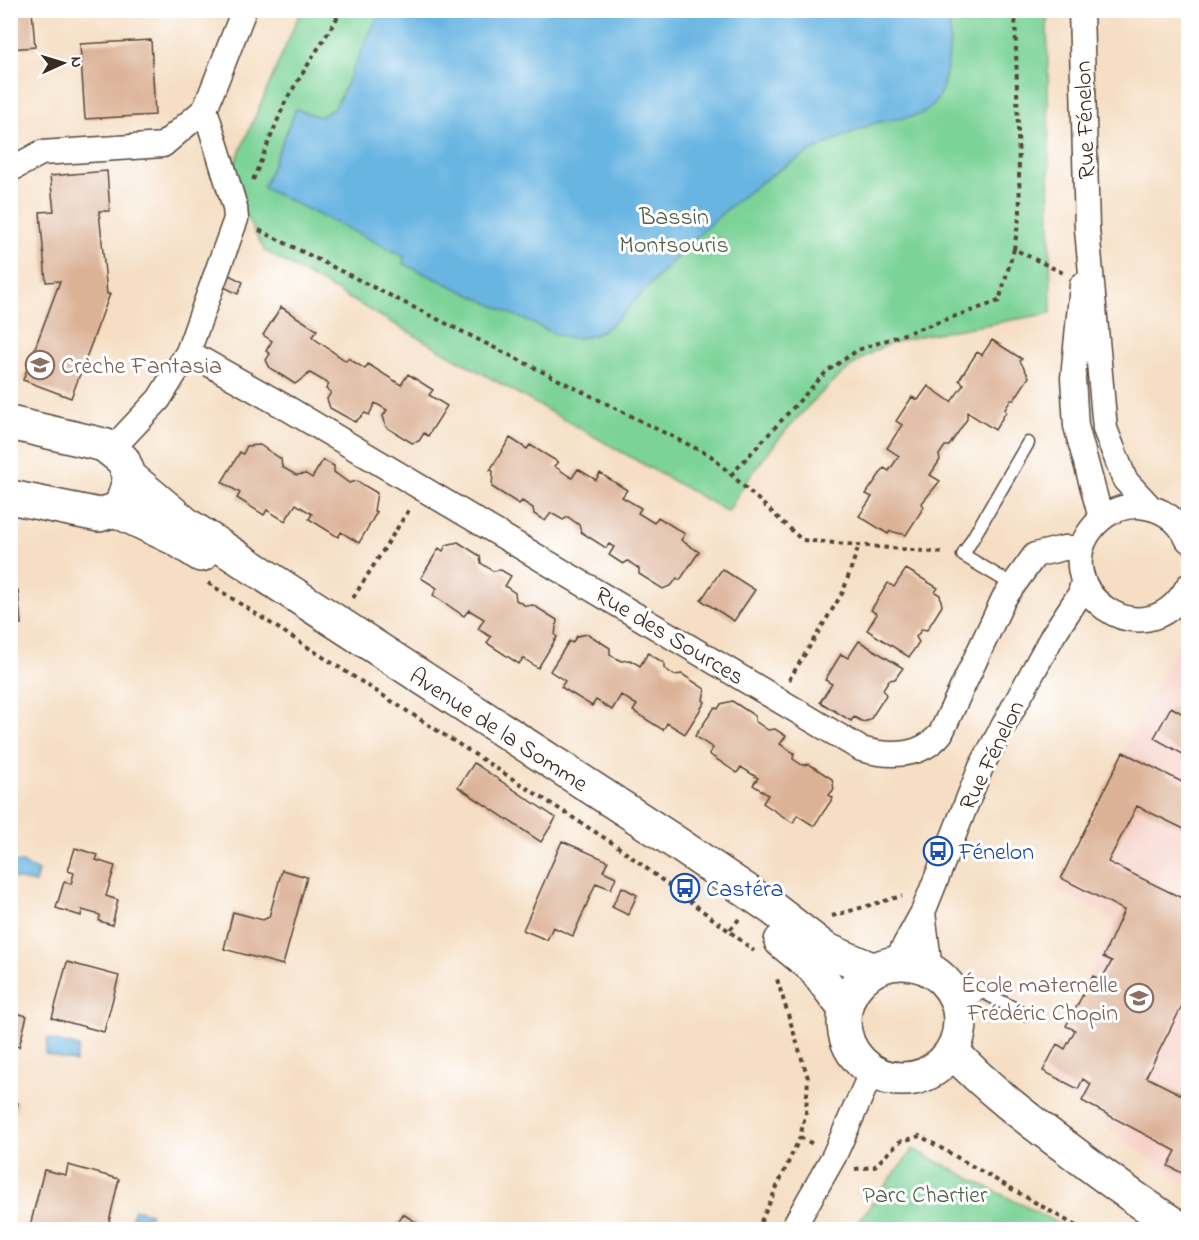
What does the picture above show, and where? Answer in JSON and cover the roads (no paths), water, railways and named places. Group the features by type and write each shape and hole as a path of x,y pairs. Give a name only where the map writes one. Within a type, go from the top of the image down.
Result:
{"street":[{"path":"10,170 41,153 163,145 205,109 244,10"},
{"name":"Rue Fénelon","path":"1081,10 1087,229 1105,429 1125,480 1150,507 1163,512 1187,534"},
{"path":"10,423 104,445 111,450 159,399 188,352 236,219 235,207 205,109"},
{"name":"Rue Fénelon","path":"1087,229 1073,378 1076,426 1101,518"},
{"name":"Rue des Sources","path":"188,352 861,749 883,756 904,755 934,741 941,733 1013,585 1035,555 1064,548 1081,548"},
{"name":"Avenue de la Somme","path":"111,450 123,460 130,477 186,524 672,840 772,908 825,949 884,967"},
{"path":"10,497 99,515 115,510 122,504 130,477"},
{"path":"1150,507 1132,506 1116,510 1101,518 1089,532 1081,548 1079,565 1083,582 1101,608 1118,617 1136,620 1155,617 1170,610 1182,598 1188,586"},
{"name":"Avenue de la Somme","path":"115,510 176,539 663,856 760,924 813,967 845,1009"},
{"name":"Rue Fénelon","path":"884,967 923,912 981,767 1053,635 1080,594 1083,582"},
{"path":"1053,635 1101,608"},
{"name":"Rue Fénelon","path":"923,912 930,970"},
{"path":"913,964 930,970 944,981 958,1006 958,1037 952,1051 940,1065 925,1075 908,1079 889,1078 872,1071 858,1060 848,1045 844,1027 845,1009 850,993 861,980 884,967 913,964"},
{"path":"952,1051 976,1077 1014,1109 1128,1194 1183,1230"},
{"path":"792,1230 834,1156 872,1071"}],"lane":[{"path":"1013,585 963,555 1028,443"},
{"path":"958,1006 983,992 1025,1014"}],"water":[{"name":"Bassin Montsouris","path":"950,10 950,33 946,75 937,99 931,107 918,115 870,125 811,151 778,171 744,195 715,220 612,324 593,335 573,338 553,333 404,264 404,257 398,253 263,188 296,109 320,117 335,108 380,11"},
{"path":"10,862 22,863 38,871 35,883 11,878"},
{"path":"48,1039 79,1047 75,1062 45,1054"},
{"path":"134,1209 151,1213 146,1229 128,1229"}],"place":[{"name":"Crèche Fantasia","path":"40,365"},
{"name":"Fénelon","path":"938,851"},
{"name":"Castéra","path":"685,888"},
{"name":"École maternelle Frédéric Chopin","path":"1139,998"}],"park label":[{"name":"Parc Chartier","path":"925,1194"}]}
